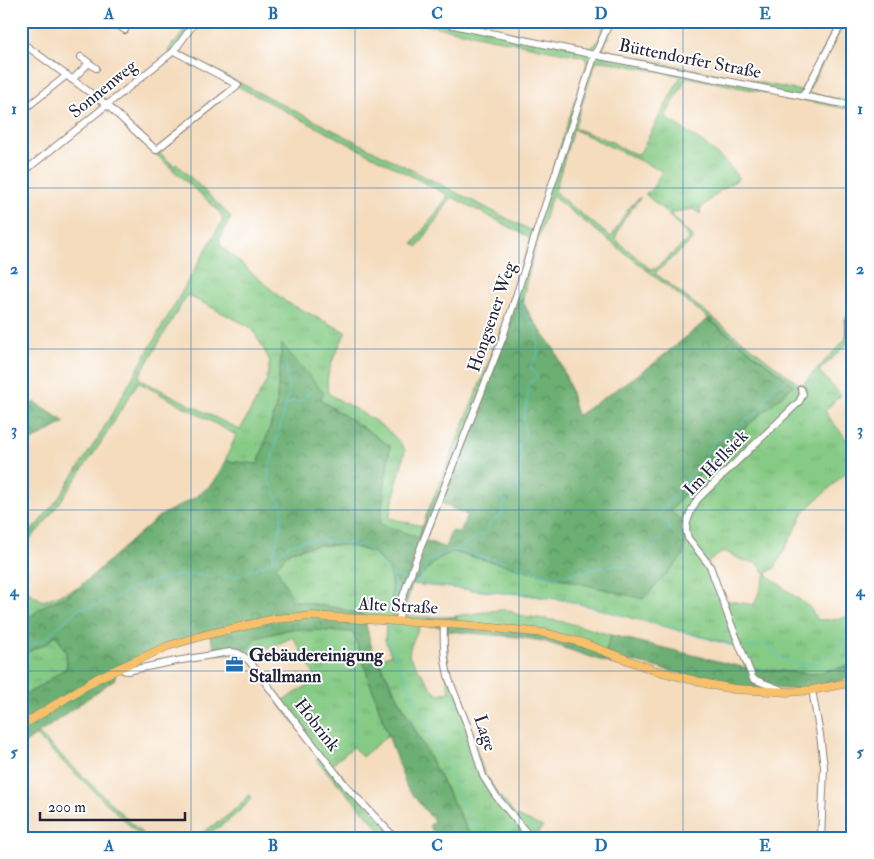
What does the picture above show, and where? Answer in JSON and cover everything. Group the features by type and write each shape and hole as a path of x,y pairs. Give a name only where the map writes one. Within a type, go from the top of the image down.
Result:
{"main road":[{"name":"Alte Straße","path":"21,726 98,678 168,646 204,635 274,619 311,616 399,620 545,633 580,642 654,670 734,689 788,692 812,690 853,680"}],"street":[{"path":"113,21 125,30"},
{"name":"Sonnenweg","path":"21,174 174,51 196,21"},
{"name":"Büttendorfer Straße","path":"434,21 853,106"},
{"name":"Hongsener Weg","path":"399,620 402,602 415,562 503,337 595,55 610,21"},
{"path":"803,96 843,21"},
{"path":"21,42 107,105 156,150 238,85 174,51"},
{"path":"81,57 96,68"},
{"path":"21,112 89,63"},
{"path":"850,337 850,318 853,313"},
{"name":"Im Hellsiek","path":"720,594 710,566 688,538 686,530 691,511 697,500 799,402 803,394 801,389"},
{"name":"Alte Straße","path":"720,594 753,679 788,692"},
{"name":"Lage","path":"444,624 443,636 448,679 469,730 482,776 495,795 532,838"},
{"name":"Hobrink","path":"122,667 123,670 127,671 230,652 236,652 245,657 346,786 395,838"},
{"path":"812,690 824,767 821,838"}],"green space":[{"path":"191,21 201,21 180,49 181,53 532,231 587,64 586,60 584,57 407,21 455,21 587,49 597,42 606,21 615,21 603,49 605,51 801,91 838,21 845,21 807,93 853,102 853,110 687,77 665,117 715,152 738,178 701,208 700,214 693,209 670,213 694,239 655,273 801,386 844,341 847,333 845,319 853,310 853,336 819,371 841,395 825,411 853,447 853,466 804,512 775,568 766,574 810,608 818,620 840,619 853,615 853,665 813,674 746,668 737,646 564,600 517,593 412,584 439,558 453,552 643,598 670,512 718,452 794,385 552,196 535,248 522,300 517,303 506,338 444,495 437,490 500,334 530,240 527,236 452,197 418,247 413,244 448,195 168,52 172,44 175,43","holes":["599,61 681,76 640,153 636,154 612,142 574,128 595,64","573,129 662,171 652,189 645,194 668,214 689,239 655,269 650,269 615,239 626,217 641,197 633,203 611,237 555,191","724,551 742,560 757,563 766,574 754,605 724,600 708,562"]},
{"path":"136,130 174,166 177,164 231,217 219,240 222,247 286,302 346,332 330,369 327,385 328,393 390,432 405,450 389,518 422,526 419,538 379,524 390,446 321,400 282,345 276,408 258,464 225,461 236,435 138,382 102,441 60,502 42,526 21,548 21,542 58,499 98,438 222,222 223,218 218,210 132,133","holes":["187,295 252,328 270,361 266,382 240,430 141,380 139,376"]},
{"path":"522,300 531,317 556,352 569,385 577,416 652,365 708,319 794,385 718,452 670,511 683,522 685,543 683,556 643,599 453,552 439,558 412,584 403,616 391,615 392,592 390,570 374,553 347,545 319,545 290,551 276,567 293,600 341,609 364,616 372,649 472,838 438,838 429,826 434,821 407,788 353,632 291,629 256,638 249,648 216,654 209,633 115,668 115,679 21,746 21,697 67,667 66,652 56,635 47,643 21,655 21,624 45,605 65,597 78,588 158,517 194,498 210,486 225,461 258,464 276,408 282,344 323,392 321,400 390,446 380,524 419,538 437,490 444,494 450,486 506,338 517,303","holes":["439,502 467,515 460,533 451,531 445,548 425,540"]},
{"path":"34,402 65,422 21,447 21,412"},
{"path":"319,545 347,545 374,553 390,570 392,592 391,615 430,617 429,624 447,625 448,669 485,775 516,816 543,827 533,838 472,838 378,659 391,655 385,640 386,622 341,609 293,600 276,567 290,551","holes":["420,625 442,627 445,670 450,692 436,694 409,656 410,648"]},
{"path":"21,588 43,601 78,588 65,597 45,605 21,624"},
{"path":"509,610 518,615 565,622 611,635 605,654 565,641 456,628 456,617 448,617"},
{"path":"430,617 457,617 456,627 523,632 565,641 605,654 611,635 746,668 813,674 853,665 853,677 813,687 789,689 734,687 631,661 628,666 609,663 543,641 446,631 447,626 429,624"},
{"path":"291,629 353,632 388,735 362,757 353,747 332,765 399,838 388,838 316,760 320,756 279,703 317,680 293,637 244,660 235,654 216,654 256,638"},
{"path":"56,635 66,652 67,667 21,697 21,655 47,643"},
{"path":"38,733 147,838 143,838 36,736"},
{"path":"249,794 252,797 229,820 202,838 194,838 230,813"}],"waterway":[{"path":"454,550 486,533 491,522 503,514 503,506 506,501 501,496 519,487 517,481 522,458 518,447 526,436 523,419 528,400 529,383 536,379 537,374 531,369 531,365 538,356 537,332 522,308 524,294"},
{"path":"272,487 268,477 269,470 288,396 285,363"},
{"path":"662,517 659,514 703,459 714,442 756,414 773,386 785,382"},
{"path":"285,407 292,401 301,401 312,390"},
{"path":"21,425 38,415"},
{"path":"272,561 283,509 273,490"},
{"path":"514,566 555,577 616,565 633,568 669,530 670,527 665,520"},
{"path":"21,649 44,639 80,608 92,607 138,586 179,575 238,576 275,560 284,548 304,540 316,539 357,546 362,543 392,576 406,579"},
{"path":"418,582 428,561 454,550 507,563"},
{"path":"389,613 396,591 392,576"},
{"path":"415,581 501,592"},
{"path":"507,593 569,601 627,617"},
{"path":"637,619 736,647"},
{"path":"390,624 387,638 471,820 485,834"},
{"path":"765,646 775,648 777,656 794,664 818,663 836,649 842,637 853,635"},
{"path":"745,647 760,646"}],"place":[{"name":"Gebäudereinigung Stallmann","path":"235,665"}]}
